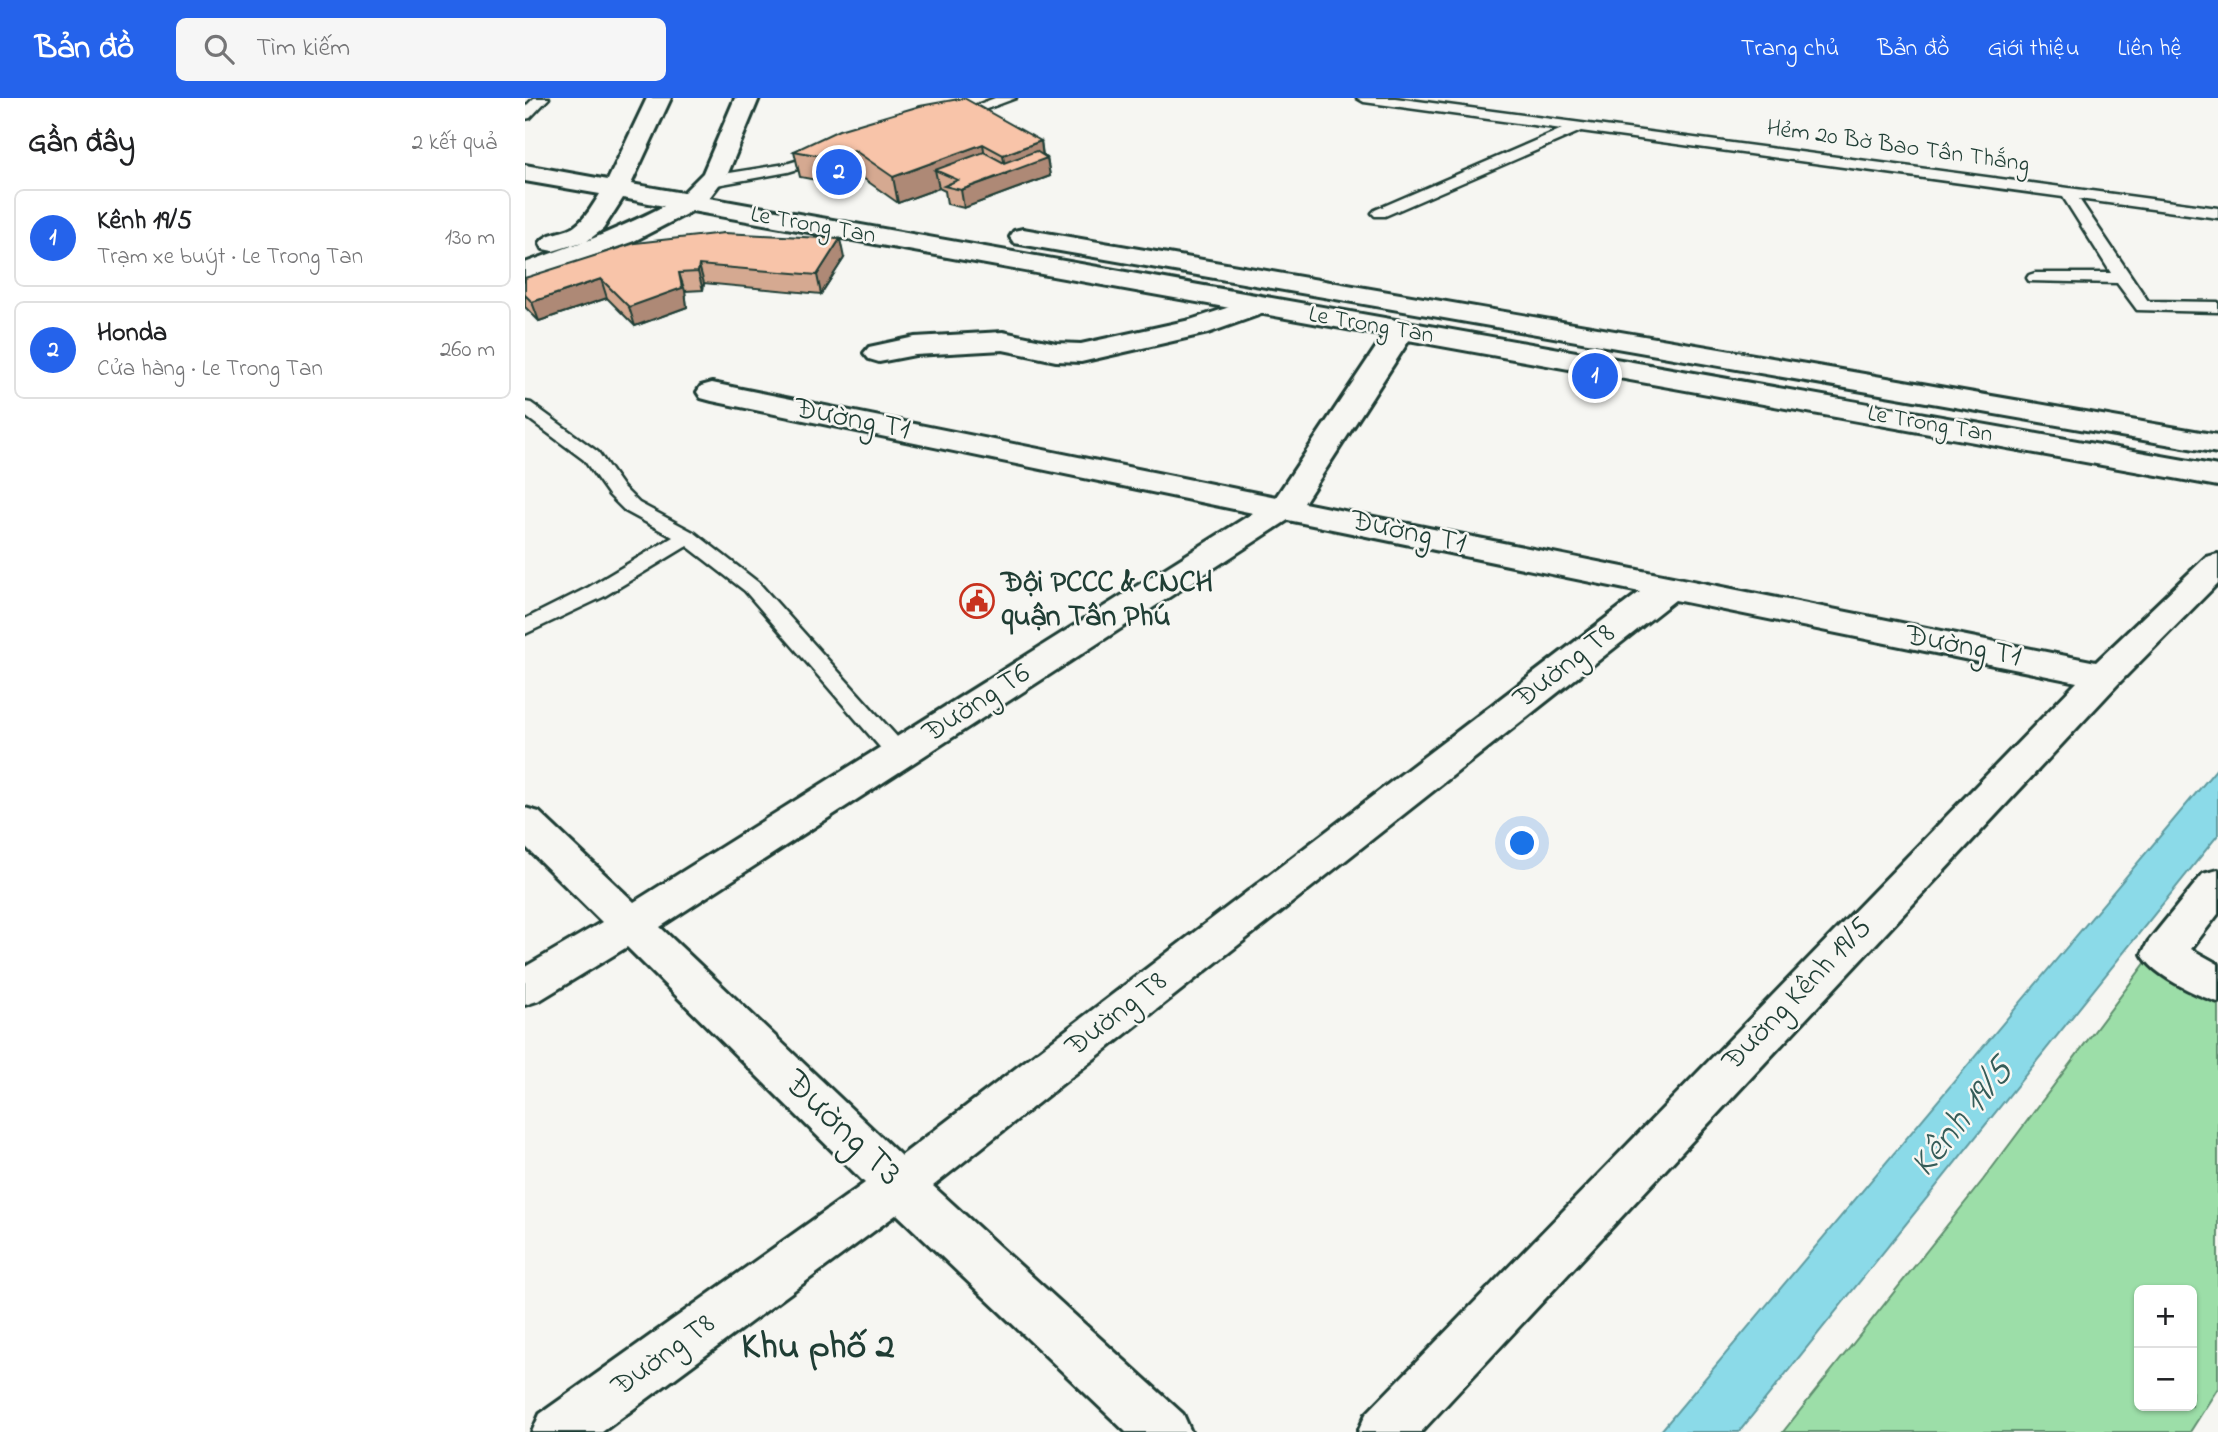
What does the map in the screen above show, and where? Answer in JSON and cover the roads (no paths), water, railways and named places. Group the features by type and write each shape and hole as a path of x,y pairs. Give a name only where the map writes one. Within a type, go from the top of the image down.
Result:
{"street":[{"path":"525,253 585,232 594,224 625,172 659,98"},
{"path":"525,272 618,239 695,187 747,98"},
{"name":"Le Trong Tan","path":"525,173 625,172 1257,306 1410,318 2218,444"},
{"name":"Le Trong Tan","path":"695,187 1410,318 2218,476"},
{"path":"879,353 915,346 1003,341 1056,352 1081,353 1198,327 1257,306"},
{"name":"Đường T6","path":"525,988 632,924 1285,507 1410,318"},
{"name":"Đường T1","path":"712,392 2104,676"},
{"name":"Đường Kênh 19/5","path":"1385,1432 2104,676 2218,564"},
{"name":"Đường T8","path":"559,1432 899,1185 1668,588"},
{"name":"Đường T3","path":"525,822 899,1185 1164,1432"},
{"path":"2218,885 2162,954 2218,985"}],"lane":[{"path":"525,115 542,98"},
{"path":"933,123 1009,98"},
{"name":"Hẻm 20 Bờ Bao Tân Thắng","path":"1364,98 2218,213"},
{"path":"1380,213 1579,127"},
{"path":"695,187 789,168 841,152"},
{"path":"2068,193 2143,306 2218,307"},
{"path":"2035,278 2122,278"},
{"path":"525,407 591,456 616,491 632,507 688,537 752,587 899,754"},
{"path":"525,628 597,592 688,537"}],"water":[{"path":"2218,767 2218,835 1739,1432 1660,1432"}],"place":[{"name":"Honda","path":"839,172"},
{"name":"Kênh 19/5","path":"1595,376"},
{"name":"Đội PCCC & CNCH quận Tân Phú","path":"977,601"}],"district":[{"name":"Khu phố 2","path":"818,1348"}]}
